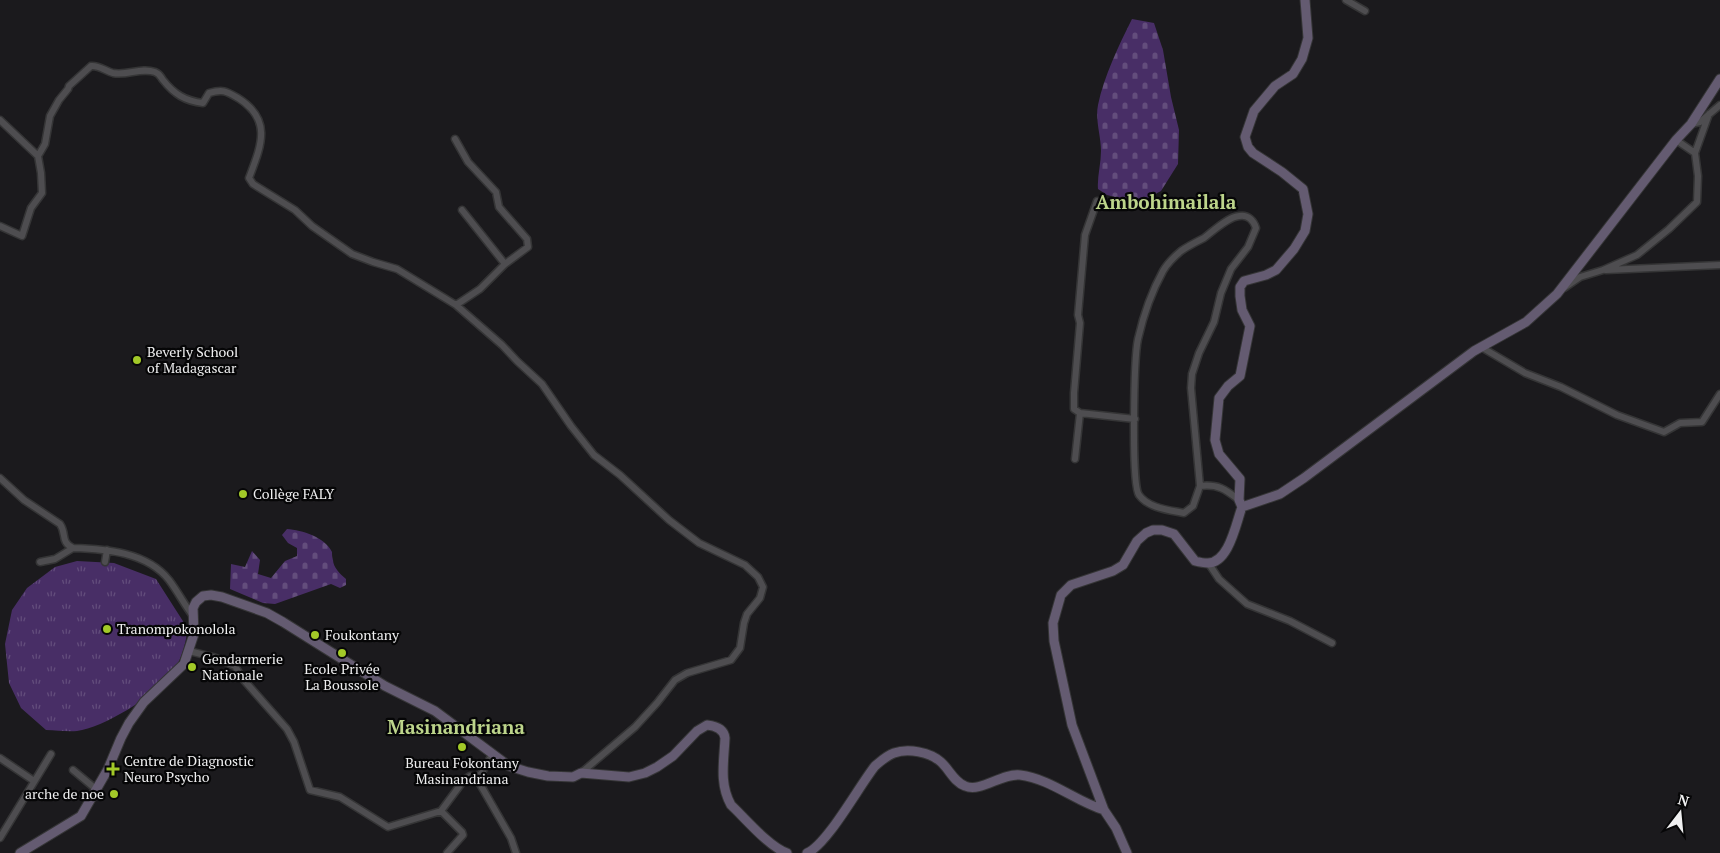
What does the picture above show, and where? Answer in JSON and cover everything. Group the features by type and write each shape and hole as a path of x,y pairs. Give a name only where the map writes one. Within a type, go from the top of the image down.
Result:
{"street":[{"path":"1127,853 1116,828 1104,810 1072,725 1054,641 1053,623 1062,595 1071,585 1112,571 1123,564 1137,541 1153,530 1162,530 1174,534 1195,561 1209,564 1220,558 1227,551 1241,503 1240,479 1219,454 1215,440 1219,398 1228,386 1240,376 1250,326 1242,310 1240,287 1244,281 1276,270 1305,231 1308,214 1303,189 1282,172 1253,153 1248,147 1245,137 1254,111 1275,86 1293,74 1302,60 1308,38 1305,0"},
{"path":"1346,0 1366,11"},
{"path":"20,853 81,816 97,790 129,723 144,702 184,664 194,634 193,608 199,598 211,595 222,597 267,614 298,630 385,686 435,711 509,766 548,776 573,777 581,773 635,727 676,680 687,673 731,660 740,648 747,614 760,598 763,586 758,577 745,565 699,543 669,520 620,475 594,455 570,426 542,384 502,345 456,305 397,270 352,254 312,226 295,210 253,184 249,178 260,146 262,129 250,106 226,91 209,92 203,103 196,102 175,94 159,73 148,69 114,73 95,65 91,66 69,86 50,116 45,144 38,156"},
{"path":"1557,294 1676,140 1691,124 1720,79"},
{"path":"1691,124 1700,122 1720,105"},
{"path":"1200,486 1212,485 1219,487 1241,503 1280,494 1481,347 1526,322 1557,294 1580,277 1603,270 1637,255 1669,229 1697,202 1698,176 1695,153 1709,114"},
{"path":"0,120 38,156 42,193 31,208 22,236 0,226"},
{"path":"455,138 468,162 496,192 499,207 526,239 528,248 505,264 480,289 456,305"},
{"path":"1676,140 1695,153"},
{"path":"1097,201 1085,235 1078,315 1080,323 1074,409 1080,414 1135,419"},
{"path":"462,210 505,264"},
{"path":"1239,216 1247,217 1254,222 1256,228 1248,247 1232,269 1221,293 1214,322 1199,353 1192,374 1191,388 1200,486 1193,506 1184,513 1148,504 1138,494 1135,478 1138,340 1150,300 1164,270 1180,251 1204,238 1222,224 1239,216"},
{"path":"1603,270 1720,264"},
{"path":"1481,347 1526,373 1561,386 1618,414 1664,432 1680,423 1702,422 1720,394"},
{"path":"1074,459 1080,414"},
{"path":"0,478 24,500 60,524 63,529 65,542 73,548 107,550 156,566 170,581 183,605 193,616"},
{"path":"40,562 55,559 73,548"},
{"path":"105,562 107,550"},
{"path":"1209,564 1219,579 1247,604 1290,621 1332,642"},
{"path":"189,651 214,657 235,666 242,678 287,729 294,742 310,790 340,796 388,827 441,811 464,780 470,776 476,777 481,774 492,755"},
{"path":"581,773 629,777 645,773 673,756 697,731 707,726 714,726 725,734 723,779 727,798 731,805 770,842 787,853"},
{"path":"807,853 824,840 875,766 885,758 900,751 913,751 933,756 942,762 954,778 965,786 978,787 1006,776 1020,775 1043,781 1090,806 1104,810"},
{"path":"0,838 51,754"},
{"path":"0,758 34,781"},
{"path":"73,770 97,790"},
{"path":"476,777 510,838 516,853"},
{"path":"441,811 462,832 463,836 447,853"}],"green space":[{"path":"1132,19 1154,23 1163,50 1179,130 1178,164 1161,191 1138,203 1107,195 1098,189 1101,151 1097,116 1098,105 1108,72"},
{"path":"287,529 312,535 324,542 332,552 333,563 339,573 346,579 346,585 340,588 331,584 275,604 263,603 230,589 231,564 245,567 252,551 260,560 258,574 271,578 285,561 297,556 297,548 288,543 282,535"},
{"path":"77,561 114,563 156,579 188,629 182,654 174,671 152,693 114,718 88,729 77,731 46,730 21,708 9,683 5,644 12,610 27,588 55,567"}],"place":[{"name":"Beverly School of Madagascar","path":"137,360"},
{"name":"Collège FALY","path":"243,494"},
{"name":"Tranompokonolola","path":"107,629"},
{"name":"Foukontany","path":"315,635"},
{"name":"Ecole Privée La Boussole","path":"342,653"},
{"name":"Gendarmerie Nationale","path":"192,667"},
{"name":"Bureau Fokontany Masinandriana","path":"462,747"},
{"name":"Centre de Diagnostic Neuro Psycho","path":"113,769"},
{"name":"arche de noe","path":"114,794"}],"district":[{"name":"Ambohimailala","path":"1166,202"},
{"name":"Masinandriana","path":"456,727"}]}
